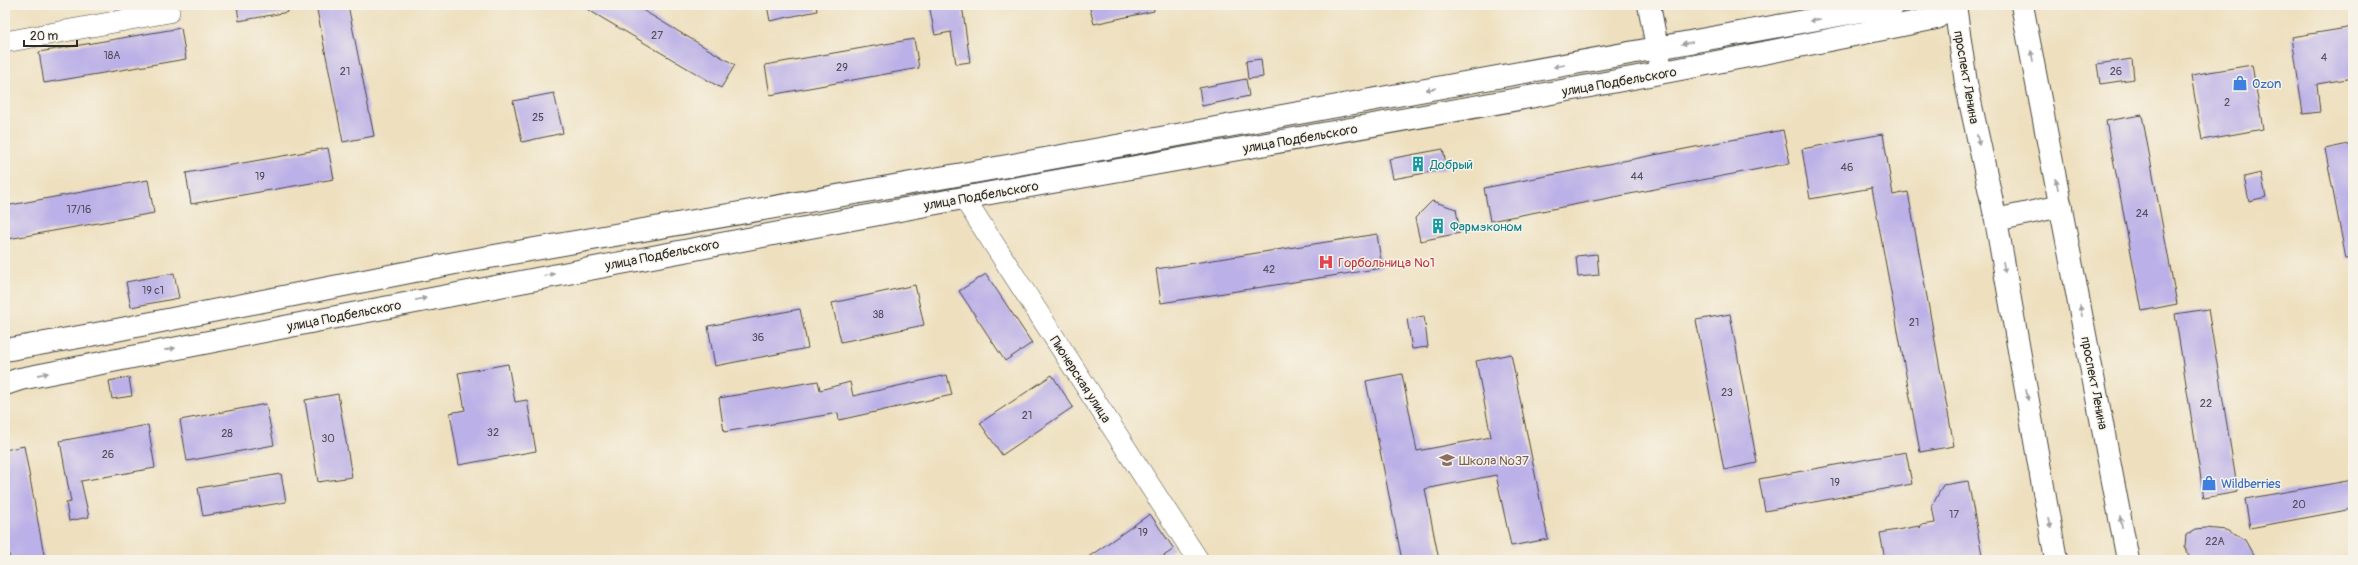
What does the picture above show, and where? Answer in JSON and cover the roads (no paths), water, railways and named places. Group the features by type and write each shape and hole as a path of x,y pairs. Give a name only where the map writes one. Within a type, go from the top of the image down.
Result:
{"main road":[{"path":"1649,5 1662,73"},
{"name":"улица Подбельского","path":"5,350 96,334 455,263 794,204 1894,5"},
{"name":"улица Подбельского","path":"5,384 20,379 451,293 964,198 1662,73 1936,18 1954,5"},
{"name":"проспект Ленина","path":"1954,5 1966,83 1996,220 2056,560"},
{"name":"проспект Ленина","path":"2022,5 2128,560"},
{"path":"794,204 798,229"},
{"path":"1996,220 2061,206"}],"street":[{"path":"5,42 169,12"},
{"name":"Пионерская улица","path":"964,198 1198,560"}],"place":[{"name":"Ozon","path":"2240,83"},
{"name":"Добрый","path":"1418,164"},
{"name":"Фармэконом","path":"1438,226"},
{"name":"Горбольница №1","path":"1326,262"},
{"name":"Школа №37","path":"1447,460"},
{"name":"Wildberries","path":"2209,483"}]}
